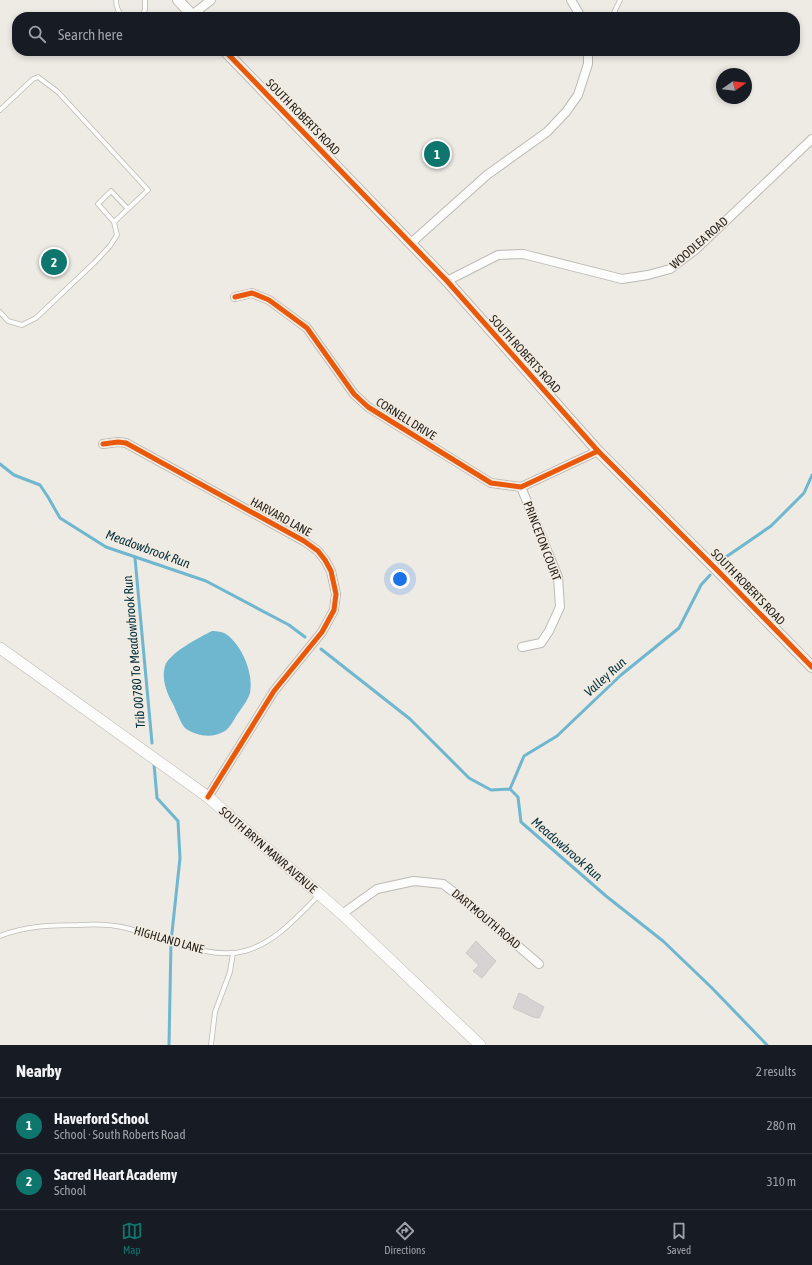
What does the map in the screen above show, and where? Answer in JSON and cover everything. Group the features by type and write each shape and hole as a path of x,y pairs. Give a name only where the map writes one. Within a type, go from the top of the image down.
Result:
{"main road":[{"name":"SOUTH BRYN MAWR AVENUE","path":"0,648 208,797 342,914 480,1045"}],"street":[{"path":"178,0 189,12"},
{"path":"198,12 211,0"},
{"path":"571,0 578,12"},
{"name":"SOUTH ROBERTS ROAD","path":"230,56 447,281 598,451 812,667"},
{"path":"411,243 487,175 547,132 566,112 578,96 588,64 588,56"},
{"name":"WOODLEA ROAD","path":"447,281 498,255 523,254 622,279 648,275 670,269 695,250 812,139"},
{"name":"CORNELL DRIVE","path":"235,297 252,293 268,300 307,328 354,394 368,407 491,483 521,487"},
{"name":"HARVARD LANE","path":"102,444 118,442 126,443 304,541 318,550 326,560 334,579 336,600 334,610 327,624 274,691 208,797"},
{"path":"521,487 598,451"},
{"name":"PRINCETON COURT","path":"521,487 558,576 560,607 549,631 541,643 522,647"},
{"name":"DARTMOUTH ROAD","path":"342,914 377,889 414,881 443,884 539,964"}],"lane":[{"path":"116,0 116,6 119,12"},
{"path":"144,12 146,0"},
{"path":"614,12 620,0"},
{"path":"0,110 33,79 38,77 58,92 148,190 114,222"},
{"path":"0,312 8,321 22,325 36,318 95,262 110,246 117,235 114,222 98,204 111,191 128,209"},
{"name":"HIGHLAND LANE","path":"0,936 14,930 46,925 100,924 125,927 176,943 213,952 233,953 246,950 271,939 286,928 320,894"},
{"path":"211,1045 215,1012 230,972 233,953"}],"water":[{"path":"212,631 226,634 237,645 246,660 251,685 247,701 231,725 225,731 215,735 204,736 189,731 183,726 167,691 164,681 164,671 168,661 178,651"}],"building":[{"path":"476,941 496,961 482,978 473,971 479,965 466,953"},
{"path":"519,993 544,1007 539,1018 533,1017 513,1008"}],"waterway":[{"name":"Meadowbrook Run","path":"0,464 14,475 40,485 60,518 106,547 206,581 289,625 305,637"},
{"name":"Valley Run","path":"723,559 771,526 804,493 812,475"},
{"name":"Trib 00780 To Meadowbrook Run","path":"135,558 152,743"},
{"name":"Valley Run","path":"510,789 524,756 557,736 621,675 679,628 701,585 710,575"},
{"name":"Meadowbrook Run","path":"321,649 410,719 469,778 491,790 510,789 518,797 521,822 606,896 663,941 712,988 767,1045"},
{"name":"Trib 00780 To Meadowbrook Run","path":"154,764 157,798 178,821 180,858 171,942 169,1045"}],"cycle path":[{"path":"230,56 447,281 598,451 812,667"},
{"path":"235,297 252,293 269,300 307,328 354,394 368,407 491,483 521,487 598,451"},
{"path":"103,444 118,442 126,443 304,541 318,551 331,571 336,594 334,610 322,632 274,691 208,797"}],"place":[{"name":"Haverford School","path":"437,154"},
{"name":"Sacred Heart Academy","path":"54,262"}]}
